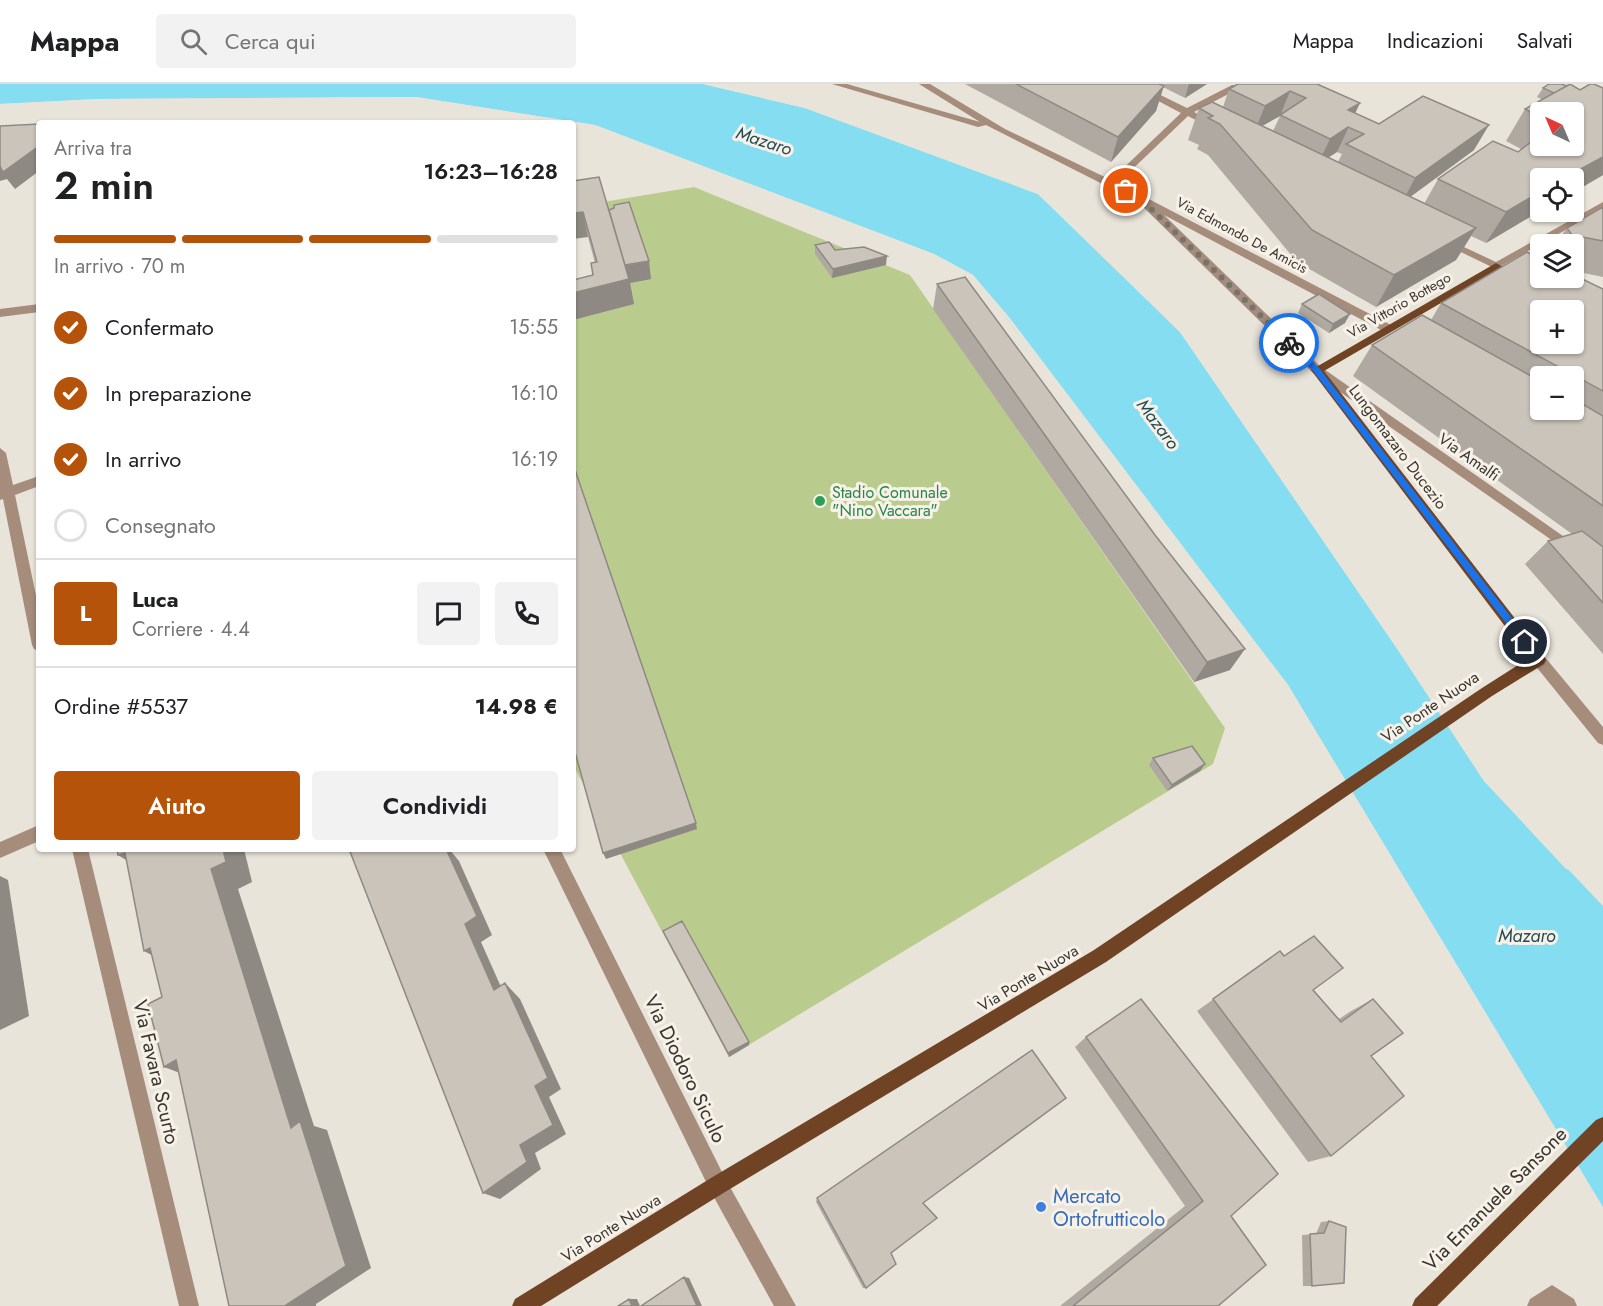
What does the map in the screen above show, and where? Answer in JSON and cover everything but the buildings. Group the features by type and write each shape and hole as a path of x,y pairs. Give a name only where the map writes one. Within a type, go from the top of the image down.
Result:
{"main road":[{"name":"Via Vittorio Bottego","path":"1317,370 1496,266"},
{"path":"1496,266 1530,284"},
{"name":"Lungomazaro Ducezio","path":"1317,370 1539,660"},
{"name":"Via Ponte Nuova","path":"522,1306 718,1185 1100,956 1486,692 1539,660"},
{"name":"Via Emanuele Sansone","path":"1422,1306 1603,1127"}],"street":[{"path":"837,84 1002,131"},
{"name":"Via Edmondo De Amicis","path":"924,84 1002,131 1140,198 1388,328"},
{"path":"1131,84 1229,133"},
{"path":"1112,184 1187,112 1234,87"},
{"name":"Lungomazaro Ducezio","path":"1140,198 1317,370"},
{"path":"1436,238 1496,266 1603,205"},
{"path":"0,313 36,308"},
{"name":"Via Amalfi","path":"1317,370 1603,571"},
{"path":"0,453 4,493 36,632"},
{"path":"4,493 36,482"},
{"name":"Lungomazaro Ducezio","path":"1539,660 1603,738"},
{"path":"0,850 36,833"},
{"name":"Via Favara Scurto","path":"82,852 189,1306"},
{"name":"Via Diodoro Siculo","path":"552,852 718,1185 786,1306"},
{"path":"1538,1306 1552,1295 1567,1306"}],"green space":[{"name":"Stadio Comunale \"Nino Vaccara\"","path":"694,187 910,275 1225,728 1213,764 729,1057 576,771 576,319 633,304 603,202"}],"water":[{"name":"Mazaro","path":"0,84 703,84 805,108 1038,194 1180,332 1398,650 1484,781 1603,906 1603,1207 1288,685 973,275 934,254 595,125 576,122 576,120 563,120 416,97 98,99 0,104"}],"pier":[{"path":"703,84 717,84 806,105 1040,192 1183,331 1487,779 1571,870 1566,869 1484,781 1398,650 1180,332 1038,194 805,108"},
{"path":"416,97 563,120 416,100 98,102 0,107 0,104 98,99"},
{"path":"576,122 595,125 934,254 973,275 1009,317 1288,685 1603,1210 1285,687 1007,319 971,277 933,257"}],"way so far":[{"path":"1126,191 1140,198 1289,343"}],"place":[{"name":"Stadio Comunale \"Nino Vaccara\"","path":"820,501"},
{"name":"Mercato Ortofrutticolo","path":"1041,1207"}],"route":[{"path":"1289,343 1317,370 1525,642"}]}
